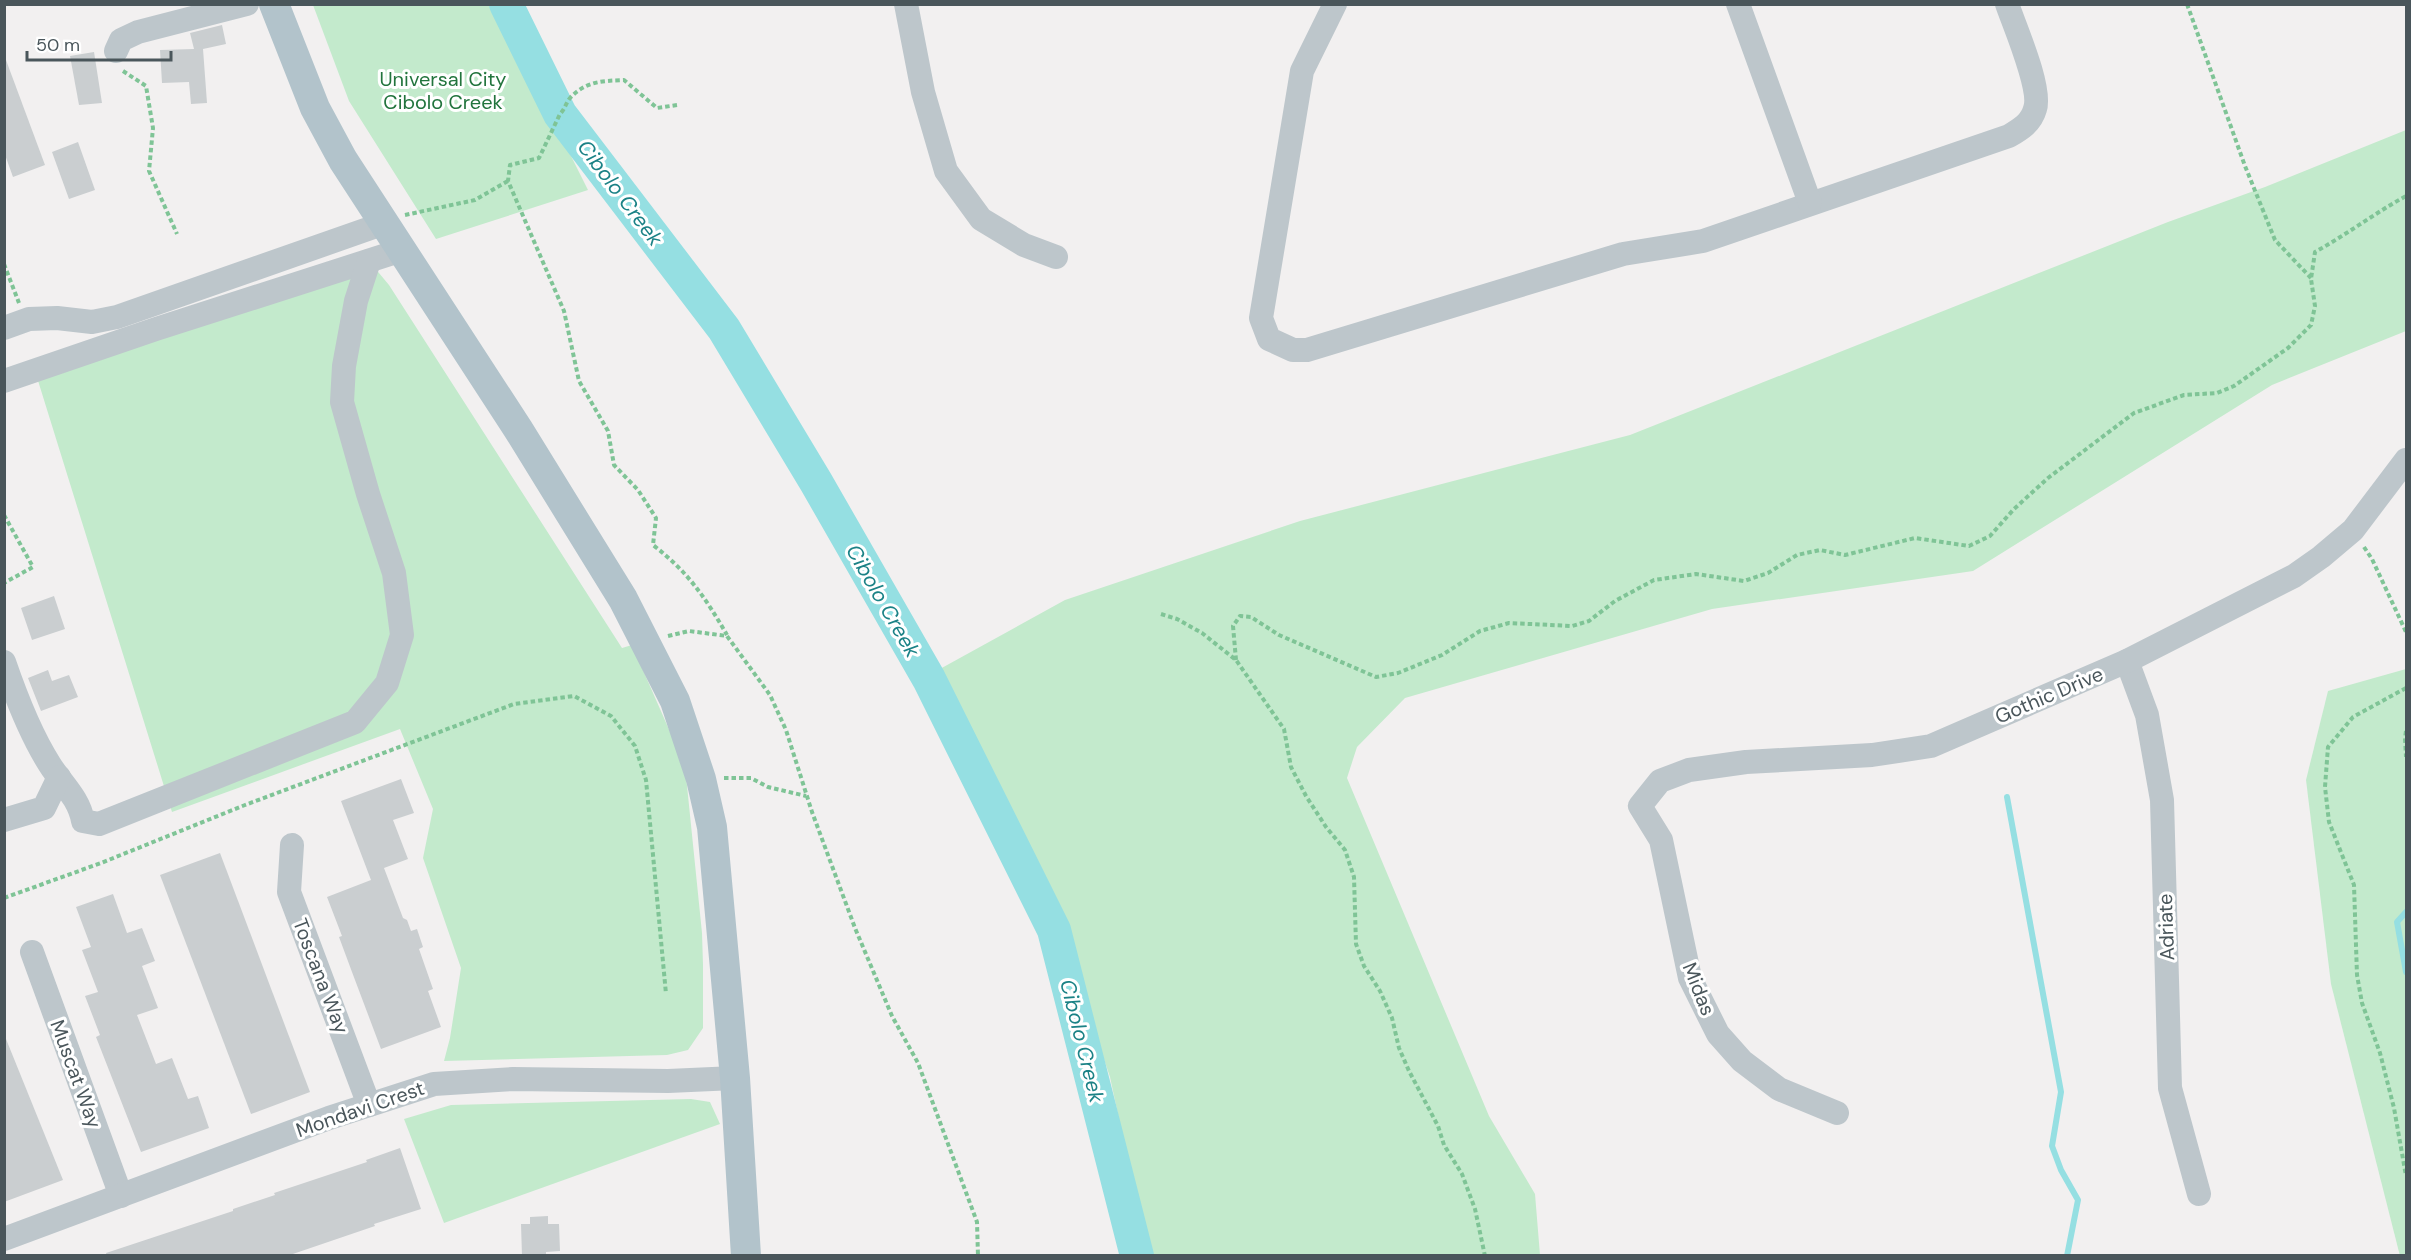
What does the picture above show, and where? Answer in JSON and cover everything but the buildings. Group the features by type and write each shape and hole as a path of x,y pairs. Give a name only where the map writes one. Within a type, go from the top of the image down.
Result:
{"main road":[{"path":"274,4 315,108 344,160 518,429 623,599 675,701 701,779 712,827 735,1078 747,1256"}],"street":[{"path":"116,51 121,40 138,32 247,4"},
{"path":"906,4 923,92 946,171 981,219 1024,245 1056,257"},
{"path":"1335,4 1302,71 1261,318 1261,345 1307,350 1623,254 1703,242 1810,203 2009,136 2026,126 2036,109 2036,90 2007,4"},
{"path":"1738,4 1810,203"},
{"path":"15,324 57,318 92,322 117,317 385,223"},
{"path":"4,381 156,329 402,250"},
{"path":"4,662 16,698 49,764 80,807 83,820 99,824 355,723 387,683 402,635 394,573 368,494 342,402 344,366 356,301 369,261"},
{"name":"Gothic Drive","path":"1640,806 1660,781 1689,770 1746,762 1872,755 1931,746 2127,661 2294,576 2321,557 2353,530 2406,460"},
{"name":"Adriate","path":"2127,661 2147,715 2162,800 2170,1088 2199,1194"},
{"path":"4,820 44,808 59,777"},
{"name":"Midas","path":"1640,806 1661,840 1690,978 1718,1034 1742,1061 1779,1089 1837,1113"},
{"name":"Toscana Way","path":"292,845 289,892 369,1105"},
{"name":"Muscat Way","path":"32,952 121,1196"},
{"name":"Mondavi Crest","path":"4,1239 369,1105 434,1084 513,1078 668,1081 735,1078"}],"path":[{"path":"2187,4 2245,166 2276,240 2311,279"},
{"path":"4,30 4,37"},
{"path":"116,51 120,69 146,86 153,128 149,171 177,234"},
{"path":"677,105 657,108 624,80 594,82 568,99 566,109 560,114 539,158 510,165 508,182 564,311 579,381 608,431 614,465 638,490 656,518 653,545 671,559 705,596 727,636 770,695 786,730 807,796 855,928 892,1016 918,1063 977,1222 978,1256"},
{"path":"385,223 411,212 475,200 495,187 508,182"},
{"path":"1236,660 1233,626 1240,616 1251,617 1279,635 1376,677 1398,673 1443,655 1480,631 1509,623 1572,626 1589,621 1615,601 1654,580 1696,574 1744,581 1768,573 1797,555 1820,550 1845,555 1915,538 1969,546 1990,536 2014,509 2048,478 2134,413 2184,395 2217,393 2234,386 2288,348 2311,326 2315,306 2311,279 2315,252 2337,240 2373,214 2406,196"},
{"path":"4,264 15,324"},
{"path":"4,515 33,567 4,583"},
{"path":"2353,530 2372,559 2406,632"},
{"path":"1161,614 1177,619 1202,633 1236,660 1284,729 1291,767 1326,827 1345,850 1354,877 1356,944 1364,966 1380,991 1392,1018 1399,1048 1409,1071 1438,1126 1444,1145 1462,1174 1475,1209 1485,1256"},
{"path":"647,643 689,632 727,636"},
{"path":"2406,688 2353,717 2334,739 2328,747 2325,787 2329,822 2354,885 2357,975 2362,1003 2380,1053 2394,1108 2406,1176"},
{"path":"4,898 514,704 574,696 611,716 634,746 646,780 666,994"},
{"path":"2406,731 2404,738 2406,757"},
{"path":"701,779 751,778 768,788 807,796"}],"green space":[{"name":"Universal City Cibolo Creek","path":"313,5 500,5 507,28 588,190 436,239 349,101"},
{"path":"2406,130 2406,331 2272,385 1973,571 1712,609 1405,698 1357,747 1347,778 1489,1116 1535,1194 1540,1255 1148,1255 1110,1077 1052,905 970,734 929,675 1065,600 1300,521 1630,435"},
{"path":"369,261 389,285 622,648 632,645 685,766 702,933 703,965 703,1028 688,1050 667,1055 444,1061 461,968 423,858 433,809 400,729 172,812 35,371"},
{"path":"2406,669 2406,1255 2400,1256 2331,984 2306,780 2328,691"},
{"path":"691,1099 710,1102 720,1124 444,1223 404,1119 451,1105"}],"waterway":[{"name":"Cibolo Creek","path":"506,4 560,114 724,329 816,482 929,679 1054,930 1137,1256"},
{"path":"2007,797 2061,1092 2052,1146 2061,1170 2078,1200 2067,1256"},
{"path":"2406,912 2397,922 2406,972"}]}
